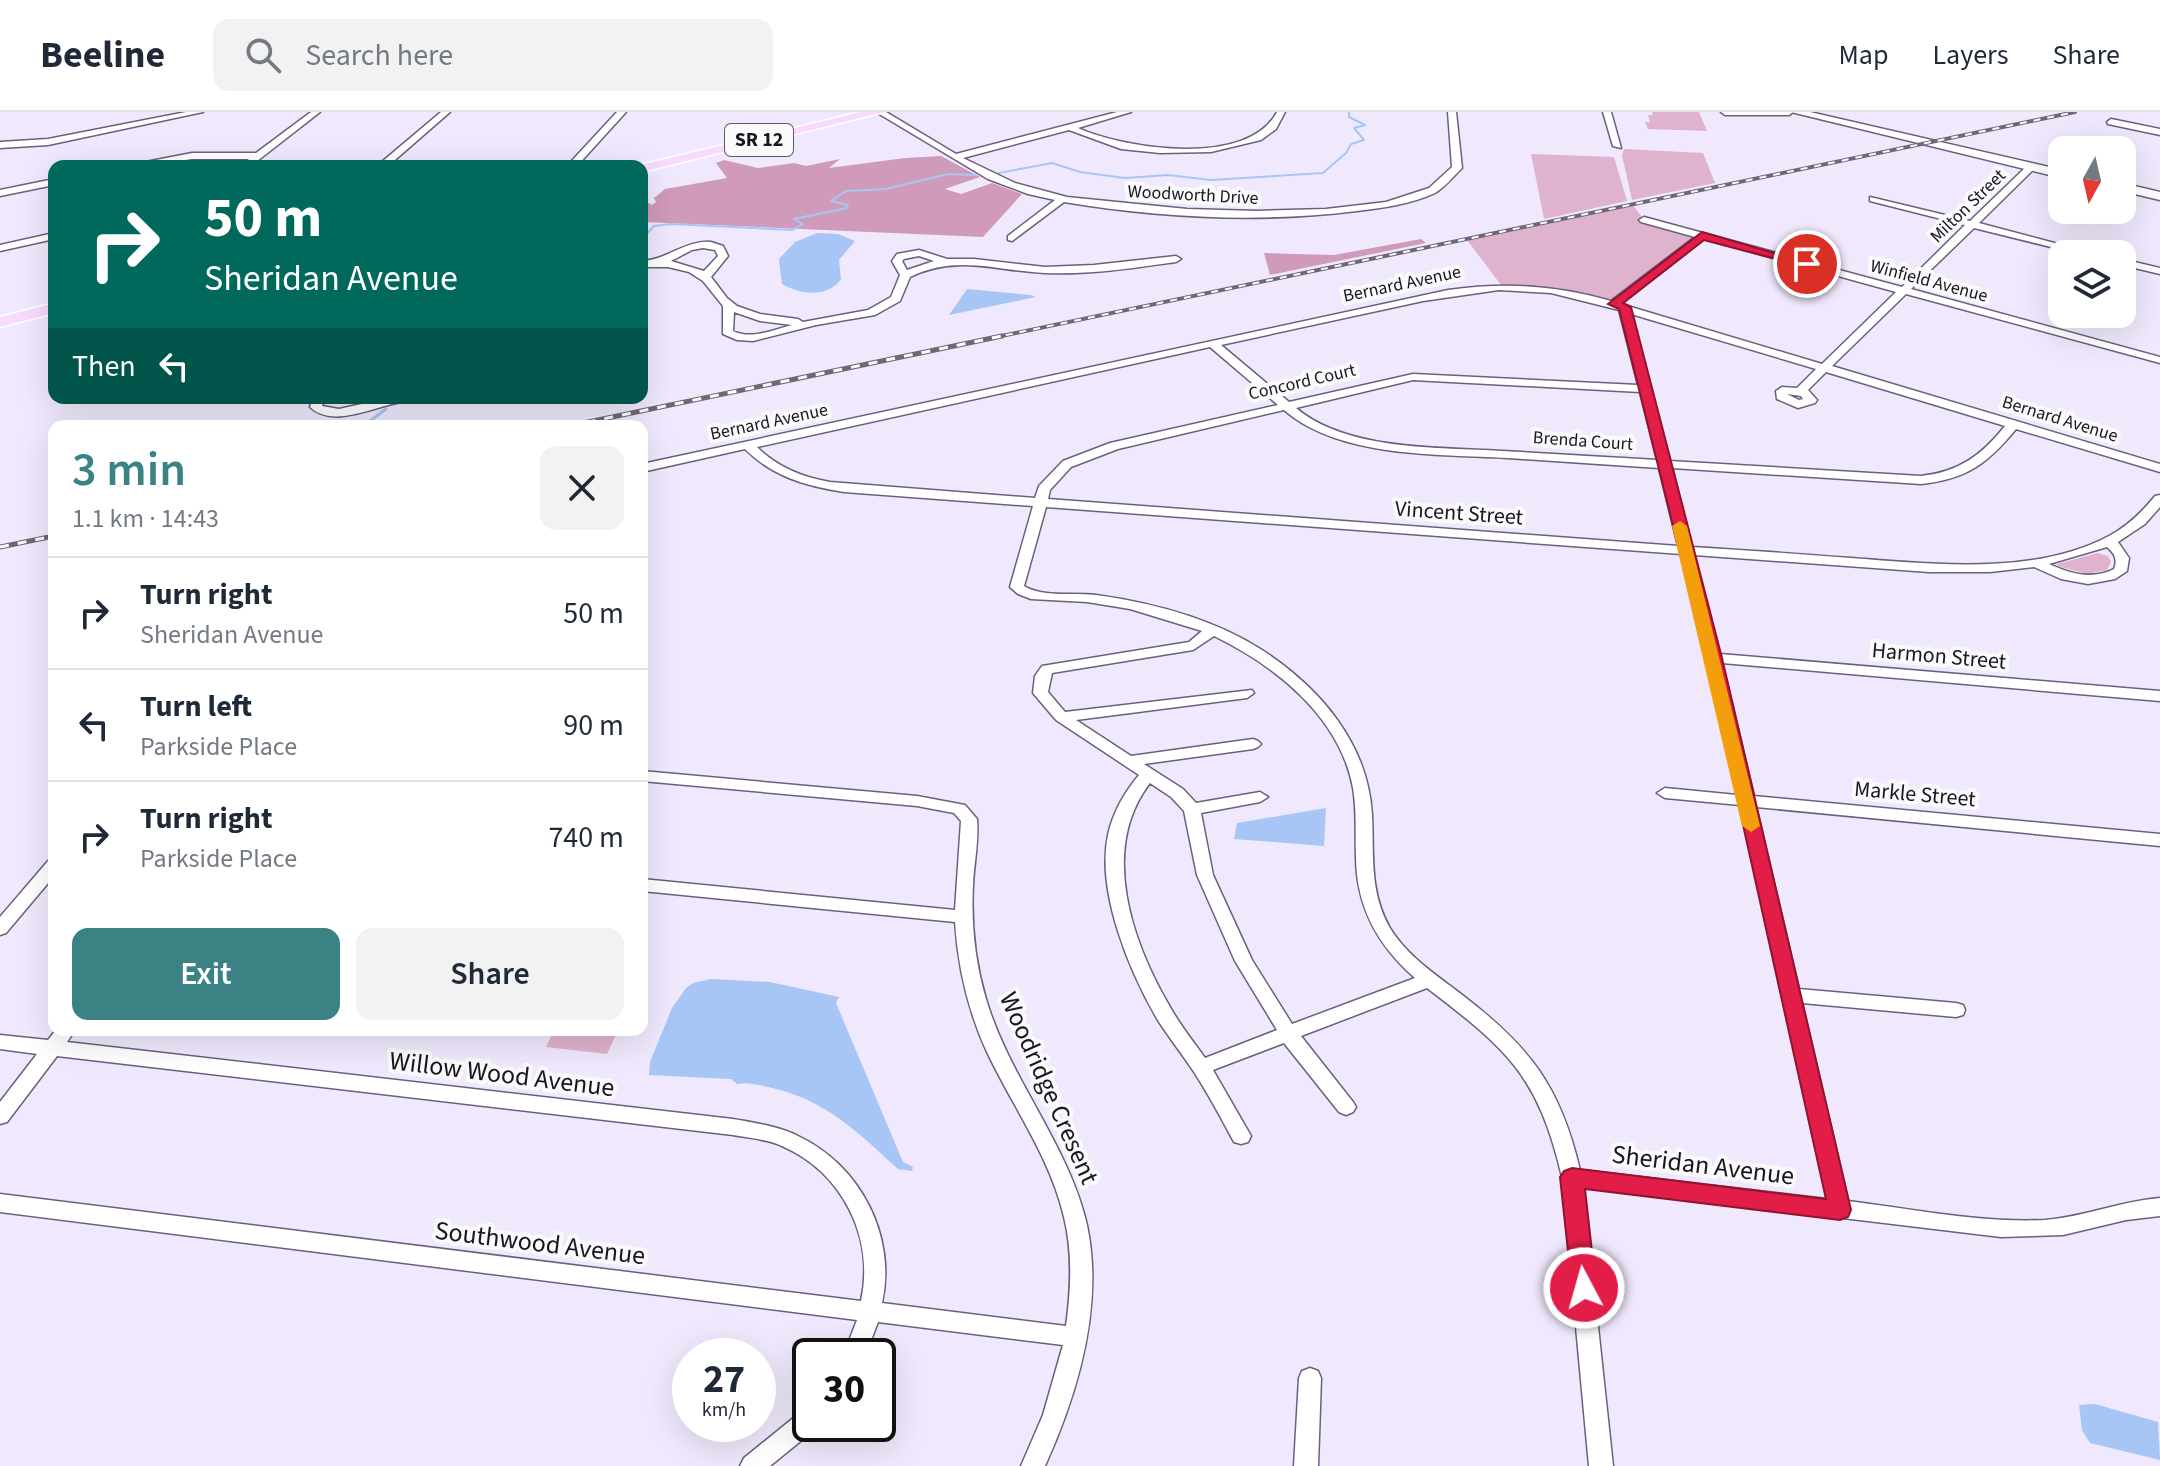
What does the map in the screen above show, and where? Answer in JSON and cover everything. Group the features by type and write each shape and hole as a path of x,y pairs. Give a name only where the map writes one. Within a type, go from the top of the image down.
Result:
{"main road":[{"name":"SR 12","path":"648,167 878,112"},
{"path":"0,322 48,310"}],"street":[{"path":"0,145 48,142 199,112"},
{"path":"252,160 316,112"},
{"path":"389,160 446,112"},
{"path":"578,160 622,112"},
{"name":"Woodworth Drive","path":"878,112 1005,182 1062,199 1117,207 1290,216 1328,213 1407,198 1439,187 1455,173 1452,112"},
{"path":"957,157 1127,112"},
{"path":"1069,127 1120,146 1167,151 1203,150 1261,136 1278,123 1281,112"},
{"path":"1607,112 1618,146"},
{"path":"1725,112 1789,112"},
{"path":"1796,112 2048,171"},
{"path":"2111,122 2160,132"},
{"path":"171,160 205,155 257,156"},
{"name":"Milton Street","path":"1800,391 2031,167"},
{"path":"0,193 48,183"},
{"path":"2136,190 2160,196"},
{"path":"1012,238 1062,199"},
{"path":"1873,199 2048,243"},
{"name":"Winfield Avenue","path":"1644,220 2160,360"},
{"path":"1702,236 1619,306 1645,389 1714,658 1840,1210"},
{"path":"0,248 48,237"},
{"path":"660,263 696,245 710,244 719,248 723,256 705,277"},
{"path":"905,275 897,261 901,256 919,253 944,261 981,261 1046,270 1176,259"},
{"path":"729,304 726,329 737,337 761,337 816,322 854,318 882,308 896,299 905,275 944,261"},
{"path":"648,264 687,267 705,277 729,304 762,317 816,322"},
{"path":"2136,265 2160,271"},
{"name":"Bernard Avenue","path":"648,467 1480,286 1552,289 1619,306 2160,468"},
{"name":"Brenda Court","path":"1212,343 1284,405 1324,430 1386,446 1931,479 1954,475 1977,464 2013,424"},
{"name":"Concord Court","path":"1212,630 1128,605 1021,591 1017,581 1039,502 1056,473 1083,456 1284,405 1413,377 1645,389"},
{"path":"317,404 316,407 331,413 375,404"},
{"name":"Vincent Street","path":"748,445 773,469 812,483 1929,568 1968,569 2035,562 2109,541 2141,522 2160,499"},
{"path":"2035,562 2070,577 2108,577 2120,571 2123,561 2121,553 2109,541"},
{"path":"1346,1107 1289,1035 1244,961 1205,875 1192,809 1177,793 1061,717 1040,693 1042,676 1047,669 1193,646 1212,630 1250,649 1287,674 1334,724 1354,763 1362,790 1363,865 1369,904 1389,941 1428,980 1510,1044 1533,1070 1547,1094 1563,1136 1572,1177 1601,1466"},
{"name":"Harmon Street","path":"1714,658 2160,696"},
{"path":"1061,717 1247,693"},
{"path":"1129,761 1253,744"},
{"path":"1148,774 1133,790 1122,812 1116,842 1114,886 1147,980 1165,1017 1201,1067 1241,1136"},
{"name":"Woodridge Cresent","path":"648,777 917,801 959,809 966,814 970,827 964,917 968,963 982,1016 997,1052 1053,1159 1076,1226 1081,1251 1074,1337 1062,1396 1033,1466"},
{"name":"Markle Street","path":"1665,793 2160,840"},
{"path":"1192,809 1260,797"},
{"path":"0,929 48,872"},
{"path":"648,886 964,917"},
{"path":"1201,1067 1428,980"},
{"path":"1790,995 1956,1010"},
{"path":"0,1116 61,1036"},
{"name":"Willow Wood Avenue","path":"0,1042 719,1125 771,1134 815,1155 842,1178 856,1196 867,1220 876,1256 877,1276 871,1313 861,1338"},
{"name":"Sheridan Avenue","path":"1572,1177 2001,1228 2045,1229 2131,1209 2160,1207"},
{"name":"Southwood Avenue","path":"0,1203 1074,1337"},
{"path":"1306,1466 1310,1378"},
{"path":"752,1466 792,1434"}],"shaded area":[{"path":"1652,112 1699,112 1707,131 1648,129 1645,122 1650,122 1648,115 1653,115"},
{"path":"1624,149 1703,153 1715,183 1632,200 1622,155"},
{"path":"1531,154 1614,157 1627,201 1544,219"},
{"path":"941,156 980,177 945,189 961,194 992,183 1022,194 983,237 648,222 648,203 652,205 656,202 654,198 665,189 727,178 716,163 724,160 758,168 794,163 806,166 840,159 829,168"},
{"path":"1633,205 1644,220 1702,236 1614,304 1566,292 1501,285 1467,240"},
{"path":"1421,239 1426,243 1270,275 1264,253 1334,255"},
{"path":"2098,553 2108,556 2111,562 2107,570 2087,574 2057,566 2057,564"},
{"path":"551,1036 615,1036 607,1054 546,1047"}],"water":[{"path":"817,233 838,234 855,241 839,260 841,279 829,289 813,293 797,291 782,284 779,259 795,242"},
{"path":"967,289 1030,295 1036,297 949,315"},
{"path":"1326,808 1324,846 1234,839 1237,823"},
{"path":"711,979 770,982 839,997 836,1003 903,1162 913,1167 912,1171 898,1169 839,1118 788,1092 753,1084 737,1084 731,1079 649,1075 650,1062 672,1008 686,988"},
{"path":"2095,1404 2158,1422 2160,1460 2090,1443 2082,1430 2079,1405"}],"waterway":[{"path":"999,173 1052,163 1080,172 1125,178 1168,175 1211,180 1323,173 1346,153 1351,144 1364,140 1354,128 1365,125 1349,117 1349,112"},
{"path":"648,232 654,226 670,224 792,230 803,224 794,219 847,208 848,205 831,201 846,191 886,189 948,174 975,175"},
{"path":"371,420 386,409"}],"railway":[{"path":"992,338 2075,112"},
{"path":"598,420 1002,336"},
{"path":"0,547 48,537"}],"slow traffic":[{"path":"1680,526 1714,658 1751,826"}],"route":[{"path":"1584,1288 1572,1177 1840,1210 1714,658 1624,307 1614,304 1702,236 1807,264"}]}
